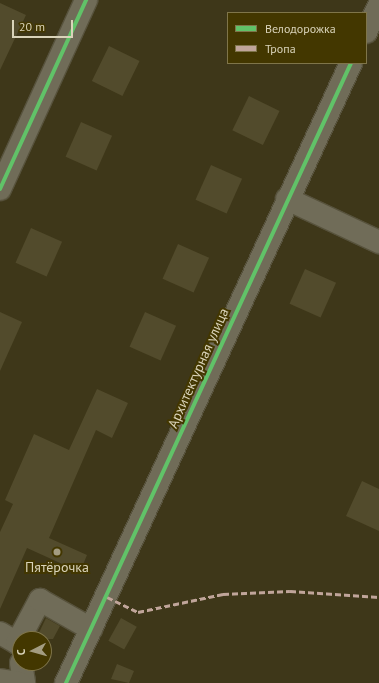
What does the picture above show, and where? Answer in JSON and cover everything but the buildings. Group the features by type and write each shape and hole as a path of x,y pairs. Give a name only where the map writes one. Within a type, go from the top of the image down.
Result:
{"street":[{"path":"0,189 86,0"},
{"path":"367,30 379,5"},
{"name":"Архитектурная улица","path":"66,683 287,199 351,64"},
{"path":"287,199 379,242"},
{"path":"24,631 40,600 91,629"},
{"path":"20,671 24,683"},
{"path":"0,680 20,683"}],"marked path":[{"path":"107,597 138,612 223,594 290,591 379,597"}],"cycle path":[{"path":"0,189 86,0"},
{"path":"66,683 351,64"}],"place":[{"name":"Пятёрочка","path":"57,552"}]}
